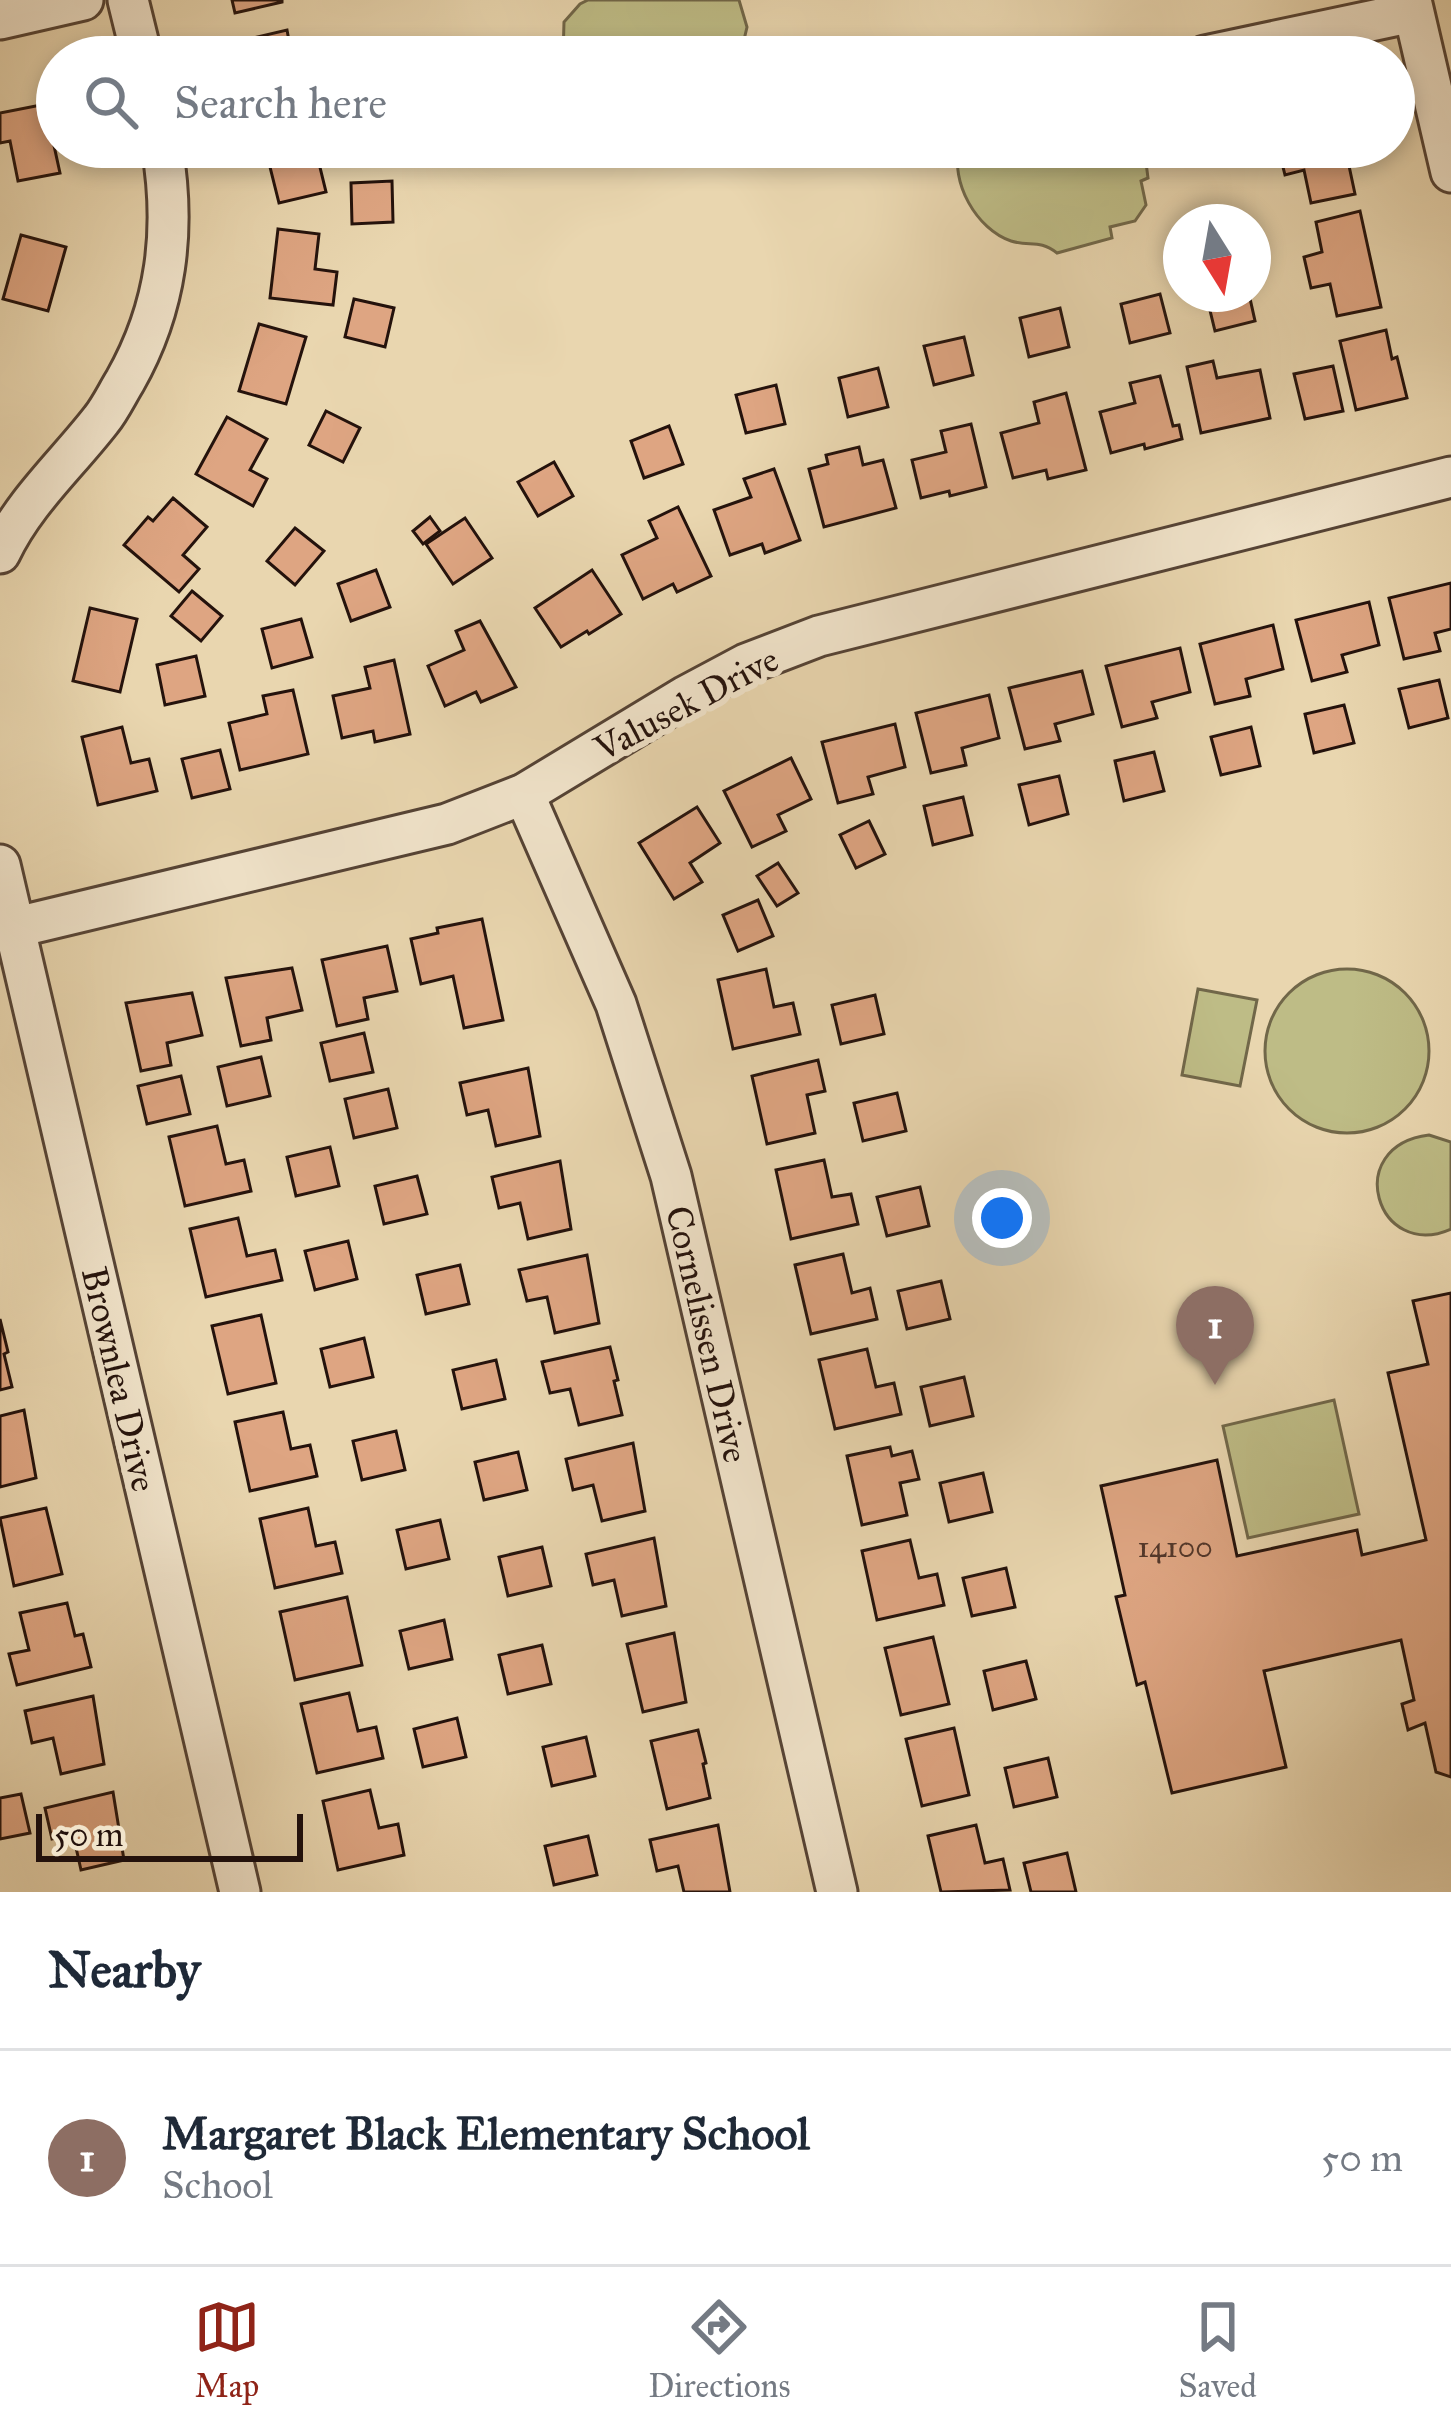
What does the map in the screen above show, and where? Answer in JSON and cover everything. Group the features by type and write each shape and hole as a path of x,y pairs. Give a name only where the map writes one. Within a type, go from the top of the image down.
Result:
{"street":[{"path":"0,19 83,0"},
{"path":"128,0 137,36"},
{"path":"1287,36 1412,6 1451,172"},
{"path":"0,554 12,528 103,418 136,360 160,298 167,258 166,168"},
{"name":"Valusek Drive","path":"7,929 447,824 524,794 686,696 746,664 819,635 1451,477"},
{"name":"Cornelissen Drive","path":"524,794 616,1004 671,1176 837,1892"},
{"name":"Brownlea Drive","path":"0,865 7,929 240,1892"}],"shaded area":[{"path":"588,0 739,0 747,27 745,36 564,36 564,22"},
{"path":"959,168 1147,168 1148,178 1141,181 1146,205 1135,221 1110,227 1112,238 1057,253 1011,241 987,226 969,203"},
{"path":"1347,969 1378,976 1405,993 1422,1020 1429,1051 1422,1082 1405,1109 1378,1126 1347,1133 1316,1126 1289,1109 1272,1082 1265,1051 1272,1020 1289,993 1316,976"},
{"path":"1198,989 1257,1000 1240,1086 1182,1075"},
{"path":"1429,1135 1451,1142 1451,1229 1425,1235 1404,1230 1388,1217 1379,1199 1378,1178 1385,1159 1402,1144"},
{"path":"1334,1400 1359,1514 1248,1538 1223,1426"}],"building":[{"path":"232,0 282,0 282,2 235,13"},
{"path":"36,106 36,168 59,168 60,173 18,181 10,141 0,143 0,113"},
{"path":"270,168 320,168 326,192 279,203"},
{"path":"1283,168 1349,168 1355,194 1311,203 1304,170 1285,175"},
{"path":"392,181 393,222 352,224 351,183"},
{"path":"1360,211 1381,307 1337,316 1330,284 1311,288 1304,257 1322,252 1316,222"},
{"path":"278,229 319,234 315,269 337,272 333,305 270,298"},
{"path":"21,235 66,247 48,311 3,299"},
{"path":"1160,294 1170,333 1130,343 1121,304"},
{"path":"354,299 394,308 385,347 345,337"},
{"path":"1060,308 1069,347 1029,357 1020,318"},
{"path":"1210,312 1253,312 1255,321 1215,331"},
{"path":"259,324 306,337 286,404 239,391"},
{"path":"1386,330 1407,398 1356,410 1340,341"},
{"path":"964,337 973,375 934,385 924,346"},
{"path":"1213,361 1217,378 1260,370 1270,418 1201,433 1187,367"},
{"path":"1333,366 1343,411 1305,419 1294,374"},
{"path":"878,368 888,407 848,417 839,378"},
{"path":"1160,376 1173,426 1179,425 1182,439 1111,453 1100,412 1135,403 1130,383"},
{"path":"776,385 785,424 746,433 736,395"},
{"path":"1066,393 1086,470 1048,479 1046,470 1013,478 1001,433 1039,423 1034,402"},
{"path":"326,411 360,428 343,462 309,445"},
{"path":"227,417 267,439 250,470 267,479 253,506 196,474"},
{"path":"971,424 986,487 921,498 912,460 946,452 941,431"},
{"path":"669,426 683,464 644,478 631,441"},
{"path":"859,447 863,465 883,460 896,508 824,527 809,469 828,464 826,455"},
{"path":"554,462 573,496 538,516 518,482"},
{"path":"774,469 800,540 765,553 762,544 730,555 714,510 751,497 744,479"},
{"path":"173,498 207,527 183,555 199,569 179,592 124,545"},
{"path":"678,507 711,576 677,592 673,584 643,599 622,555 657,538 649,521"},
{"path":"430,517 440,531 423,544 413,531"},
{"path":"465,518 492,558 453,584 426,544"},
{"path":"295,528 324,551 295,585 267,561"},
{"path":"376,570 390,607 351,621 338,584"},
{"path":"592,570 621,614 561,647 535,608"},
{"path":"1451,583 1451,629 1435,633 1440,651 1404,659 1389,598"},
{"path":"192,591 222,616 201,641 171,616"},
{"path":"1369,602 1379,645 1342,655 1347,672 1312,681 1296,620"},
{"path":"90,608 137,619 120,692 73,681"},
{"path":"301,619 312,657 272,668 262,629"},
{"path":"480,621 516,687 481,702 476,692 445,706 428,666 464,650 456,631"},
{"path":"1273,625 1283,669 1246,679 1250,696 1215,704 1200,644"},
{"path":"1180,648 1190,692 1152,702 1157,718 1122,727 1106,666"},
{"path":"196,656 205,696 165,705 157,665"},
{"path":"394,660 410,734 375,742 373,731 342,738 333,696 370,688 365,667"},
{"path":"1082,671 1093,714 1055,724 1060,741 1025,749 1009,688"},
{"path":"1439,680 1448,718 1409,728 1399,689"},
{"path":"293,690 308,754 240,770 229,723 267,714 263,696"},
{"path":"989,695 999,738 962,748 966,765 931,773 916,713"},
{"path":"1344,705 1354,743 1314,753 1305,714"},
{"path":"895,724 905,767 868,777 873,794 838,803 822,742"},
{"path":"122,727 131,763 149,759 157,791 98,805 82,737"},
{"path":"1251,727 1260,766 1221,775 1211,737"},
{"path":"220,750 230,789 192,798 182,759"},
{"path":"1154,752 1164,791 1124,801 1115,761"},
{"path":"791,758 811,799 778,815 786,831 752,847 724,791"},
{"path":"1059,776 1068,814 1029,825 1019,785"},
{"path":"963,797 972,835 933,845 924,806"},
{"path":"697,807 720,843 690,863 702,882 674,899 639,843"},
{"path":"869,821 885,854 856,868 840,835"},
{"path":"778,863 798,893 777,906 757,876"},
{"path":"758,900 773,936 738,951 723,915"},
{"path":"482,919 503,1020 464,1028 453,976 421,984 411,939"},
{"path":"387,946 397,991 364,998 368,1019 337,1026 322,960"},
{"path":"292,968 302,1010 267,1018 271,1040 241,1046 226,978"},
{"path":"766,969 774,1007 793,1003 800,1034 733,1049 718,980"},
{"path":"192,993 202,1035 167,1043 171,1065 141,1071 126,1003"},
{"path":"875,995 884,1034 841,1044 832,1005"},
{"path":"364,1033 373,1072 330,1081 321,1043"},
{"path":"261,1057 270,1096 227,1106 218,1067"},
{"path":"818,1060 825,1091 807,1095 815,1133 767,1144 752,1076"},
{"path":"528,1068 540,1136 496,1146 488,1110 467,1115 460,1083"},
{"path":"181,1076 190,1114 147,1124 138,1086"},
{"path":"388,1089 397,1128 354,1138 345,1099"},
{"path":"897,1093 906,1131 863,1141 854,1103"},
{"path":"217,1126 226,1164 244,1160 251,1191 185,1206 169,1137"},
{"path":"330,1147 339,1186 296,1196 287,1157"},
{"path":"824,1160 832,1197 851,1194 858,1224 791,1239 776,1170"},
{"path":"560,1161 571,1229 528,1239 520,1203 499,1208 492,1177"},
{"path":"417,1176 427,1214 384,1224 375,1186"},
{"path":"920,1187 929,1226 887,1236 877,1197"},
{"path":"238,1218 247,1256 275,1250 282,1280 206,1297 190,1229"},
{"path":"348,1241 357,1279 315,1290 305,1251"},
{"path":"843,1254 852,1293 870,1288 877,1319 811,1334 795,1265"},
{"path":"587,1255 599,1323 555,1333 547,1297 527,1301 519,1270"},
{"path":"460,1265 469,1304 426,1314 417,1275"},
{"path":"941,1281 950,1319 907,1329 898,1291"},
{"path":"1451,1293 1451,1777 1436,1772 1425,1723 1408,1730 1402,1704 1414,1700 1401,1640 1264,1671 1286,1767 1172,1793 1145,1682 1137,1685 1116,1597 1125,1595 1101,1486 1217,1460 1237,1556 1357,1530 1362,1555 1426,1540 1388,1373 1428,1364 1413,1301"},
{"path":"261,1315 276,1383 228,1394 212,1326"},
{"path":"0,1319 12,1387 0,1390"},
{"path":"364,1338 373,1377 330,1387 321,1349"},
{"path":"610,1347 622,1415 579,1425 570,1389 550,1393 542,1362"},
{"path":"867,1349 876,1387 894,1383 901,1414 835,1429 819,1360"},
{"path":"496,1360 505,1399 462,1409 453,1370"},
{"path":"964,1377 973,1416 930,1426 921,1387"},
{"path":"24,1410 36,1478 0,1487 0,1416"},
{"path":"283,1412 291,1449 310,1445 317,1476 250,1491 235,1422"},
{"path":"396,1431 405,1470 362,1480 353,1441"},
{"path":"633,1443 645,1511 602,1521 593,1485 573,1490 566,1459"},
{"path":"890,1447 892,1456 912,1451 919,1479 900,1483 907,1515 862,1525 847,1456"},
{"path":"518,1452 527,1490 484,1500 475,1462"},
{"path":"983,1473 992,1512 949,1522 940,1483"},
{"path":"46,1508 62,1574 14,1586 0,1518"},
{"path":"308,1508 316,1546 335,1542 342,1573 275,1588 260,1519"},
{"path":"440,1520 449,1559 406,1569 397,1530"},
{"path":"654,1538 666,1606 622,1616 614,1580 593,1585 586,1554"},
{"path":"910,1540 919,1578 937,1574 944,1605 877,1620 862,1551"},
{"path":"542,1547 551,1586 508,1596 499,1557"},
{"path":"1006,1568 1015,1607 972,1616 963,1578"},
{"path":"347,1597 362,1665 295,1680 280,1612"},
{"path":"67,1603 75,1636 83,1634 91,1667 17,1685 9,1654 29,1650 20,1613"},
{"path":"444,1620 452,1659 409,1669 400,1631"},
{"path":"674,1633 686,1702 643,1712 627,1644"},
{"path":"933,1637 949,1704 901,1715 885,1648"},
{"path":"542,1645 551,1684 508,1694 499,1655"},
{"path":"1026,1661 1036,1699 993,1710 984,1671"},
{"path":"349,1693 358,1731 376,1727 383,1758 317,1773 301,1704"},
{"path":"93,1696 104,1764 61,1774 53,1738 32,1743 25,1711"},
{"path":"457,1718 466,1757 423,1767 414,1729"},
{"path":"954,1728 969,1795 922,1806 906,1739"},
{"path":"698,1730 710,1798 667,1809 651,1741"},
{"path":"586,1737 595,1776 552,1786 543,1747"},
{"path":"1048,1758 1057,1797 1014,1807 1005,1768"},
{"path":"370,1790 379,1828 398,1824 404,1855 338,1870 323,1801"},
{"path":"113,1792 124,1860 81,1870 73,1834 52,1839 45,1808"},
{"path":"21,1794 30,1833 0,1839 0,1798"},
{"path":"718,1825 730,1892 684,1892 678,1866 657,1871 650,1840"},
{"path":"976,1825 985,1863 1003,1859 1010,1890 941,1892 928,1836"},
{"path":"588,1836 597,1875 554,1885 545,1846"},
{"path":"1067,1853 1076,1892 1031,1892 1024,1863"}],"place":[{"name":"Margaret Black Elementary School","path":"1215,1385"}]}
